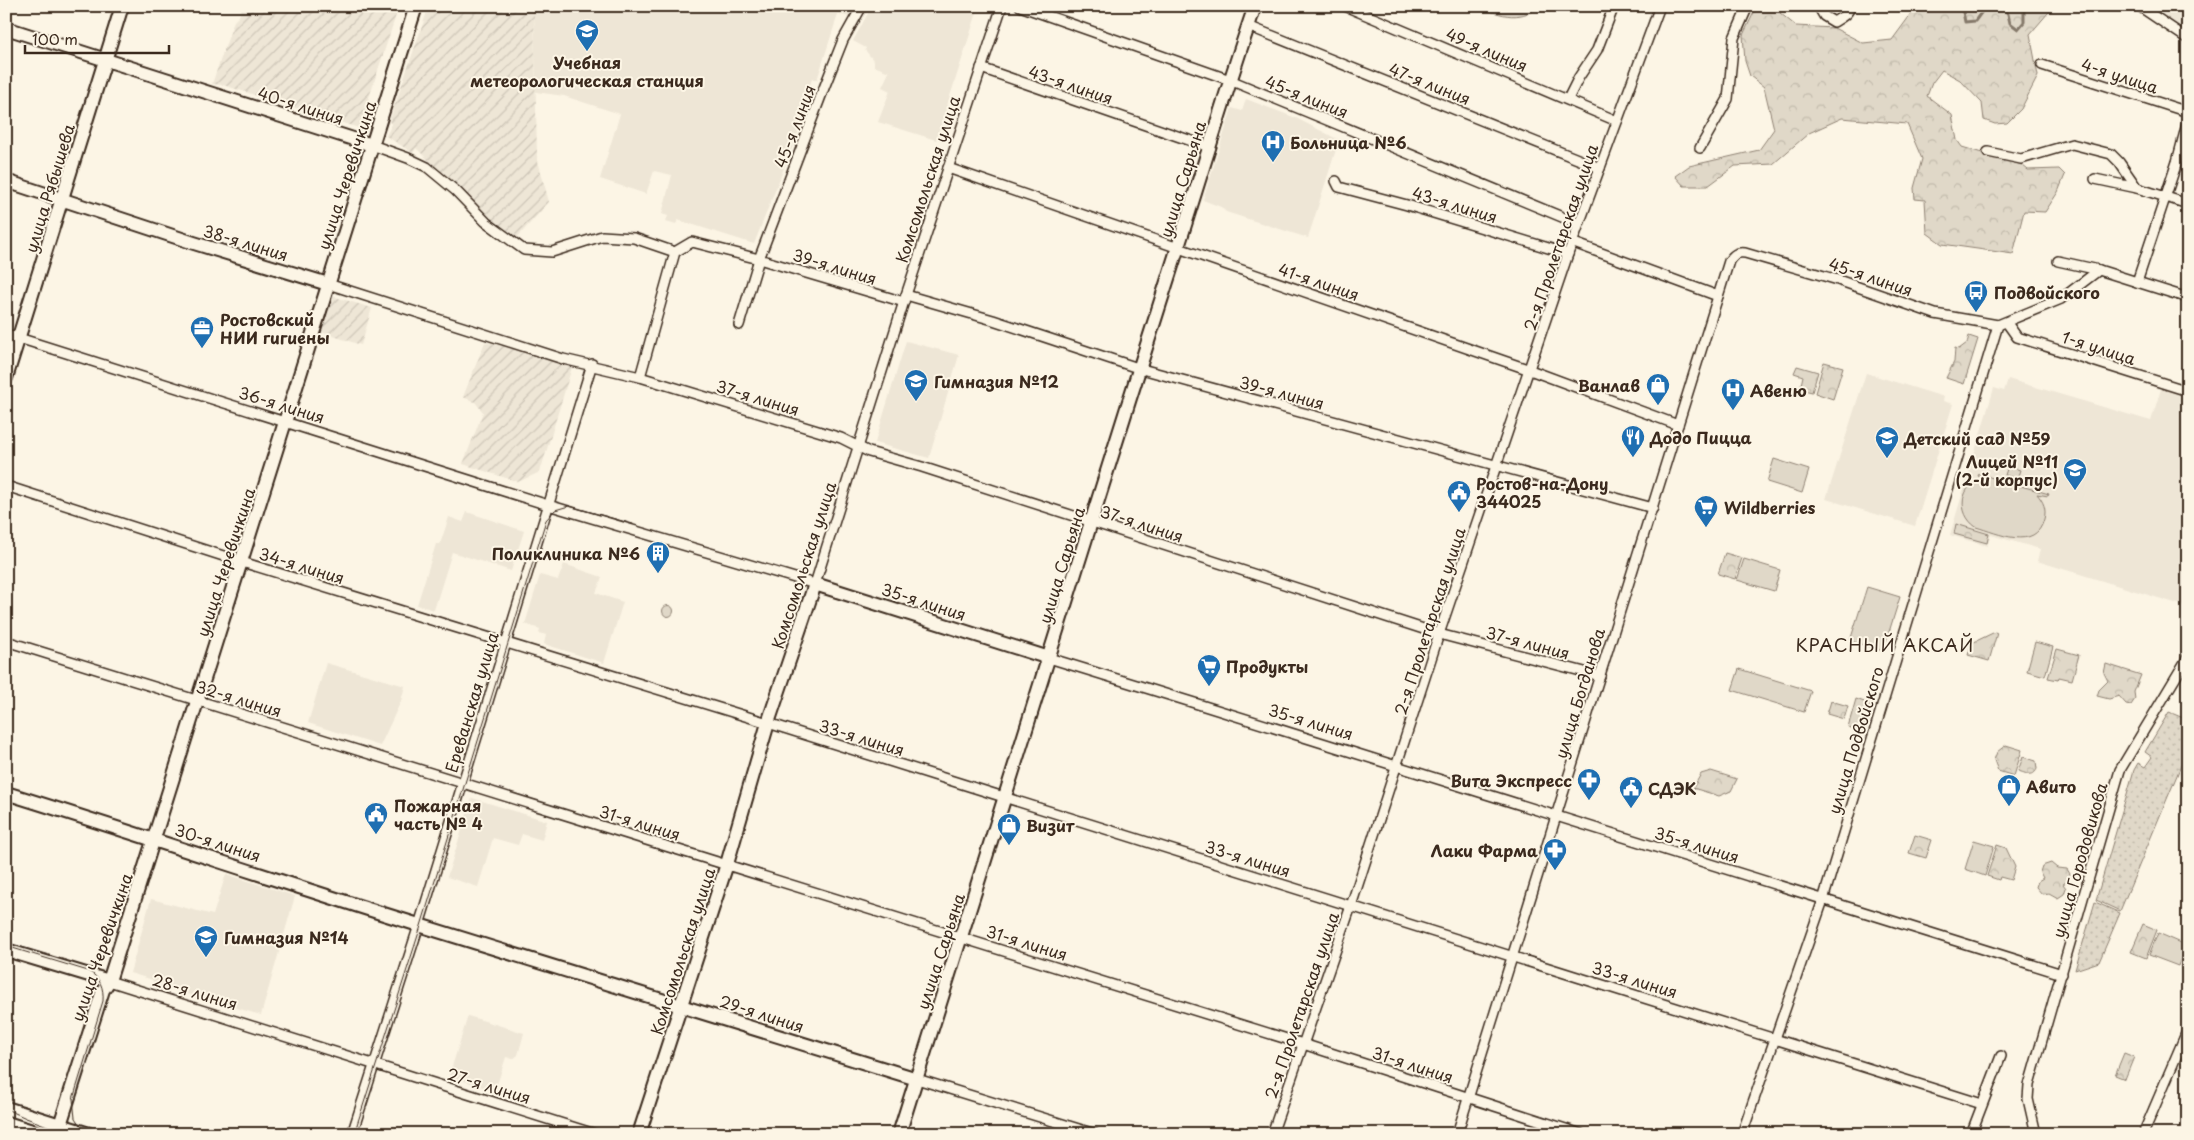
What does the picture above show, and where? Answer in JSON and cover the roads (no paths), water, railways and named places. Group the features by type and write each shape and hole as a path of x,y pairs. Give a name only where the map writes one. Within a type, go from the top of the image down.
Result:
{"street":[{"name":"улица Рябышева","path":"6,378 122,6"},
{"name":"улица Черевичкина","path":"60,1125 103,990 109,981 416,6"},
{"name":"45-я линия","path":"758,259 843,40 862,6"},
{"name":"Комсомольская улица","path":"639,1134 727,864 768,724 1002,6"},
{"name":"45-я линия","path":"1020,6 1230,80 1579,224"},
{"name":"улица Сарьяна","path":"899,1134 1006,798 1138,368 1254,6"},
{"name":"49-я линия","path":"1346,6 1617,121"},
{"path":"1568,99 1579,77 1597,50 1614,6"},
{"name":"2-я Пролетарская улица","path":"1272,1134 1351,906 1439,634 1568,254 1574,243 1579,224 1660,6"},
{"path":"1700,148 1728,99 1734,38 1748,6"},
{"path":"1818,6 1824,16 1834,22 1842,18 1850,9 1850,6"},
{"path":"2139,6 2188,39"},
{"name":"47-я линия","path":"1248,26 1600,168"},
{"name":"40-я линия","path":"6,28 408,158 427,167 456,191 486,222 524,250 552,252 602,236 634,238 675,252"},
{"name":"4-я улица","path":"2042,65 2188,112"},
{"name":"43-я линия","path":"981,68 1209,147"},
{"path":"2137,282 2177,162 2188,120"},
{"path":"1988,152 2021,159 2072,144 2111,154 2137,188"},
{"name":"41-я линия","path":"948,168 1530,370 1678,425"},
{"path":"2095,179 2137,188 2188,204"},
{"name":"38-я линия","path":"6,181 194,243 564,359 592,364"},
{"name":"43-я линия","path":"1336,181 1338,187 1568,254"},
{"name":"39-я линия","path":"675,252 692,242 905,299 993,320 1138,368 1653,508"},
{"path":"1574,243 1718,296"},
{"path":"640,377 675,252"},
{"name":"45-я линия","path":"1730,261 1733,255 1739,252 1745,253 1838,280 1935,314 2003,324"},
{"path":"739,325 758,259"},
{"name":"улица Богданова","path":"1458,1134 1730,261"},
{"path":"2058,262 2099,270 2188,298"},
{"path":"2003,324 2061,299 2099,270"},
{"name":"1-я улица","path":"2003,324 2017,337 2188,392"},
{"name":"улица Подвойского","path":"1742,1134 1822,900 2003,324"},
{"name":"36-я линия","path":"6,334 548,504"},
{"name":"37-я линия","path":"592,364 841,438 869,452 1439,634 1600,676"},
{"name":"Ереванская улица","path":"352,1134 419,926 504,643 592,364"},
{"name":"34-я линия","path":"6,486 242,562 504,643"},
{"name":"35-я линия","path":"548,504 815,584 2062,974"},
{"name":"32-я линия","path":"6,641 462,784"},
{"name":"33-я линия","path":"504,643 1006,798 1982,1104"},
{"name":"улица Городовикова","path":"2036,1134 2028,1099 2029,1085 2062,974 2092,862 2121,768 2188,657"},
{"name":"31-я линия","path":"462,784 962,937 1304,1044 1581,1134"},
{"name":"30-я линия","path":"6,793 154,838 419,926"},
{"name":"29-я линия","path":"419,926 681,1004 1095,1134"},
{"name":"28-я линия","path":"6,950 373,1064"},
{"path":"2143,1134 2188,1029"},
{"path":"1971,1134 2001,1056"},
{"name":"27-я линия","path":"373,1064 595,1134"},
{"path":"6,1108 89,1134"},
{"path":"60,1125 70,1134"}],"waterway":[{"path":"1956,6 1963,12 1965,22 1975,21 1986,6"},
{"path":"2003,6 2008,14 2010,23 2018,29 2024,22 2024,6"}],"tram line":[{"path":"354,1134 421,926 546,520 555,510 569,506 633,524"},
{"path":"6,946 88,971 96,976 100,983 103,1001 73,1099 75,1118 86,1134"},
{"path":"6,1109 69,1134"}],"place":[{"name":"Учебная метеорологическая станция","path":"587,52"},
{"name":"Больница №6","path":"1273,163"},
{"name":"Подвойского","path":"1976,313"},
{"name":"Ростовский НИИ гигиены","path":"202,349"},
{"name":"Гимназия №12","path":"916,402"},
{"name":"Ванлав","path":"1658,406"},
{"name":"Авеню","path":"1733,411"},
{"name":"Додо Пицца","path":"1633,458"},
{"name":"Детский сад №59","path":"1887,459"},
{"name":"Лицей №11 (2-й корпус)","path":"2075,491"},
{"name":"Ростов-на-Дону 344025","path":"1459,513"},
{"name":"Wildberries","path":"1706,528"},
{"name":"Поликлиника №6","path":"658,574"},
{"name":"Продукты","path":"1209,687"},
{"name":"Вита Экспресс","path":"1589,801"},
{"name":"Авито","path":"2009,807"},
{"name":"СДЭК","path":"1631,809"},
{"name":"Пожарная часть № 4","path":"376,835"},
{"name":"Визит","path":"1009,846"},
{"name":"Лаки Фарма","path":"1555,871"},
{"name":"Гимназия №14","path":"206,958"}],"district":[{"name":"КРАСНЫЙ АКСАЙ","path":"1885,644"}]}
